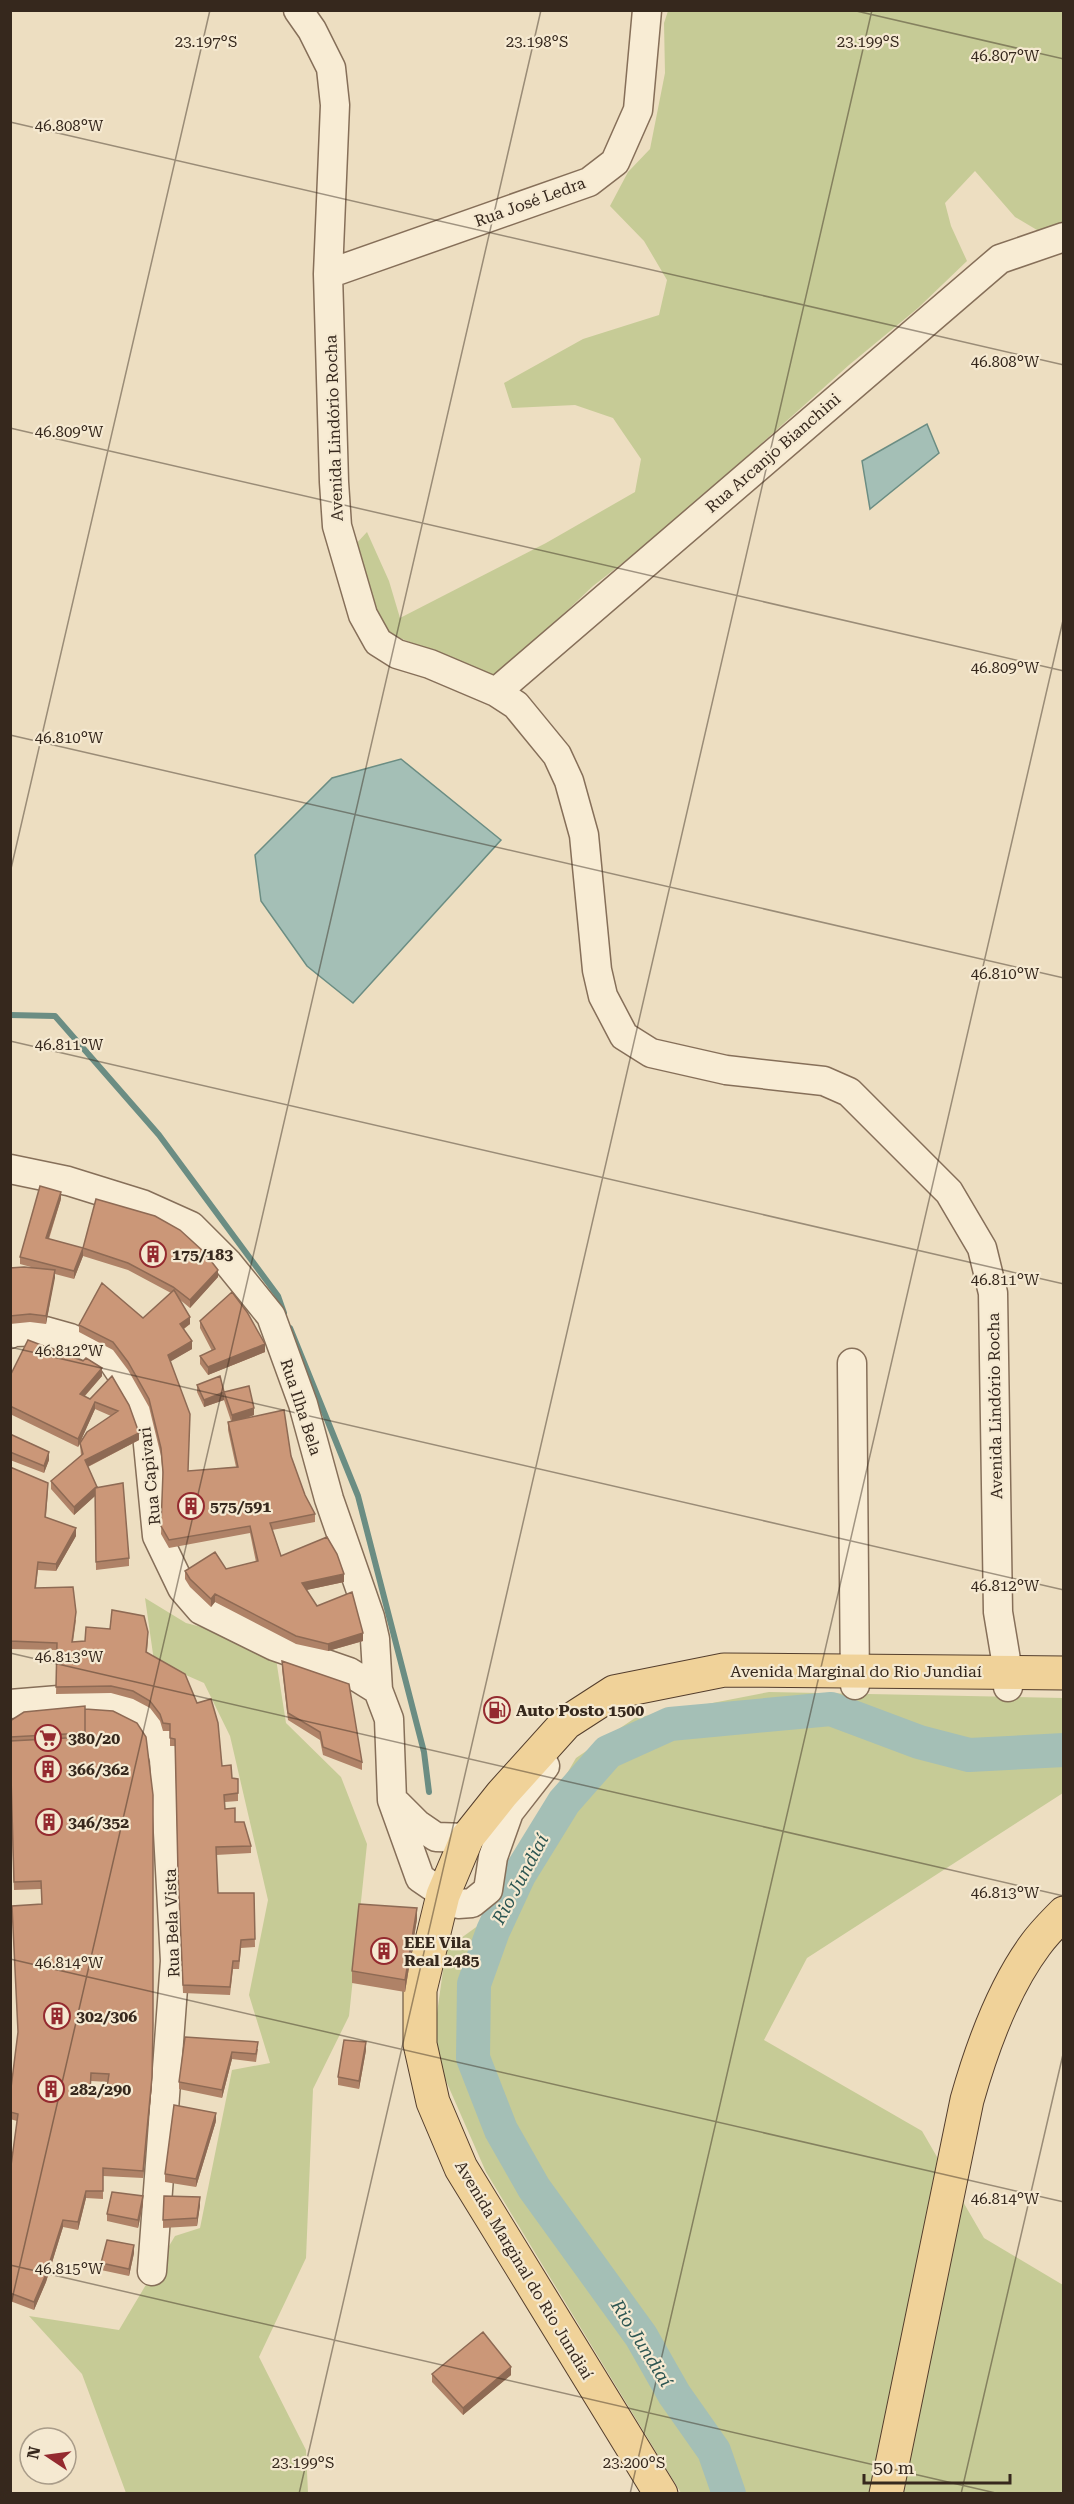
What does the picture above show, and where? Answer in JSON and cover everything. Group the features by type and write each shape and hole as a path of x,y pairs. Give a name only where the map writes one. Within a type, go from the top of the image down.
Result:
{"main road":[{"name":"Avenida Marginal do Rio Jundiaí","path":"661,2493 461,2168 433,2102 420,2044 420,1990 442,1895 452,1838 502,1794 566,1723 614,1692 724,1670 855,1678 1008,1680 1064,1672"},
{"path":"886,2493 967,2100 981,2050 1008,1991 1035,1944 1064,1913"}],"street":[{"name":"Avenida Lindório Rocha","path":"298,10 312,30 331,68 333,86 335,105 328,274 337,526 363,615 378,642 397,654 430,664 496,692 516,705 557,754 569,780 584,835 597,970 603,996 624,1036 651,1053 726,1070 824,1081 849,1092 949,1192 982,1248 993,1293 998,1612 1008,1680"},
{"name":"Rua José Ledra","path":"328,274 589,182 615,162 638,110 647,10"},
{"name":"Rua Arcanjo Bianchini","path":"496,692 1000,259 1064,237"},
{"name":"Rua Ilha Bela","path":"10,1169 68,1181 100,1191 141,1204 191,1226 228,1263 271,1316 303,1404 329,1499 370,1617 375,1639 378,1690 389,1719 392,1800 420,1878 442,1895"},
{"name":"Rua Capivari","path":"10,1334 45,1331 70,1338 110,1357 132,1390 146,1424 157,1536 182,1588 201,1610 274,1646 349,1672 378,1690"},
{"path":"442,1895 458,1904 472,1903 488,1890 493,1857 509,1812 562,1745 609,1708 737,1684 855,1678 852,1363"},
{"path":"1008,1680 1064,1688"},
{"name":"Rua Bela Vista","path":"10,1704 71,1699 128,1706 155,1729 164,1759 175,1961 152,2271"},
{"path":"392,1800 417,1824 452,1838 418,1873"}],"green space":[{"path":"668,11 1063,11 1063,231 1037,230 1015,217 975,171 945,203 951,226 967,261 918,308 849,365 665,530 593,586 498,676 483,673 381,630 354,546 367,532 389,581 400,618 546,543 635,492 641,459 613,418 575,405 512,408 504,383 583,339 659,315 667,280 644,241 610,206 628,172 650,149 665,73 664,23"},
{"path":"145,1598 186,1623 274,1646 286,1723 341,1777 367,1844 349,2016 313,2089 306,2258 259,2357 306,2450 308,2493 126,2493 82,2374 29,2316 119,2330 175,2236 200,2228 232,2070 270,2063 249,1995 268,1900 230,1736 204,1683 154,1661"},
{"path":"769,1692 1063,1698 1063,1793 807,1958 764,2040 922,2131 984,2238 1063,2285 1063,2493 681,2493 486,2172 432,2049 446,1949 479,1925 576,1758 635,1718"}],"water":[{"path":"927,424 939,453 870,509 862,461"},
{"path":"401,759 501,840 353,1003 307,966 261,901 255,855 332,778"}],"building":[{"path":"40,1186 61,1192 46,1238 83,1248 74,1271 20,1257"},
{"path":"96,1199 155,1216 180,1230 204,1252 218,1270 190,1300 173,1287 128,1263 83,1248"},
{"path":"10,1268 55,1270 46,1316 30,1314 10,1316"},
{"path":"102,1283 143,1318 174,1290 190,1317 180,1324 192,1341 168,1355 190,1414 188,1471 238,1467 228,1422 284,1410 291,1456 305,1495 315,1514 270,1523 281,1556 327,1537 337,1554 344,1574 302,1583 317,1606 352,1592 363,1633 328,1644 296,1636 215,1594 211,1599 190,1579 185,1571 215,1552 226,1569 258,1561 250,1526 169,1540 161,1526 163,1472 161,1448 149,1399 128,1362 113,1342 79,1325"},
{"path":"232,1292 247,1312 265,1344 208,1367 200,1356 215,1349 200,1321"},
{"path":"28,1340 83,1361 86,1358 102,1368 80,1394 90,1399 112,1376 129,1405 139,1433 85,1460 97,1487 74,1507 51,1481 83,1454 80,1443 87,1432 118,1411 95,1402 78,1439 10,1406 10,1376"},
{"path":"220,1376 224,1392 204,1400 197,1385"},
{"path":"249,1386 254,1408 232,1415 224,1392"},
{"path":"10,1434 49,1452 44,1466 10,1452"},
{"path":"10,1467 48,1483 45,1517 76,1528 56,1564 38,1562 35,1588 73,1587 76,1612 72,1642 85,1641 86,1627 110,1629 112,1610 144,1616 148,1632 146,1652 185,1674 197,1703 211,1699 218,1723 222,1766 231,1765 232,1778 238,1779 238,1793 224,1795 225,1809 235,1808 235,1822 244,1822 251,1846 216,1847 218,1893 254,1893 255,1939 241,1940 239,1961 233,1961 230,1987 183,1985 175,1739 170,1738 170,1724 163,1723 160,1714 150,1701 133,1691 111,1686 56,1687 57,1643 10,1641"},
{"path":"123,1483 129,1558 96,1562 95,1488"},
{"path":"282,1661 349,1684 362,1762 323,1747 320,1732 288,1713"},
{"path":"85,1706 85,1733 10,1737 10,1721 24,1712"},
{"path":"85,1709 113,1711 137,1723 146,1737 153,1795 152,2077 143,2171 103,2168 103,2191 86,2191 78,2222 63,2220 46,2274 34,2302 10,2293 10,2173 18,2114 10,2112 18,2032 12,1906 42,1904 41,1881 14,1882 10,1741 85,1737","holes":["91,2073 109,2074 106,2094 90,2092"]},
{"name":"EEE Vila Real 2485","path":"359,1904 417,1908 405,1980 352,1971"},
{"path":"185,2037 258,2042 256,2054 232,2052 222,2090 179,2082"},
{"path":"344,2040 366,2042 359,2081 338,2077"},
{"path":"174,2105 216,2113 196,2179 165,2174"},
{"path":"112,2192 143,2196 138,2220 107,2214"},
{"path":"164,2196 200,2197 197,2218 163,2220"},
{"path":"107,2240 134,2245 129,2269 101,2263"},
{"path":"483,2332 511,2367 463,2408 432,2374"}],"waterway":[{"path":"10,1015 55,1016 159,1135 278,1296 284,1313"},
{"path":"290,1328 358,1496 424,1752 429,1792"},
{"name":"Rio Jundiaí","path":"729,2494 714,2451 674,2394 641,2336 534,2188 501,2130 473,2058 474,1984 493,1931 519,1875 564,1802 608,1752 670,1724 831,1709 919,1742 969,1755 1064,1750"},
{"path":"467,1959 474,1984"}],"place":[{"name":"175/183","path":"153,1254"},
{"name":"575/591","path":"191,1506"},
{"name":"Auto Posto 1500","path":"497,1710"},
{"name":"380/20","path":"48,1738"},
{"name":"366/362","path":"48,1769"},
{"name":"346/352","path":"49,1822"},
{"name":"EEE Vila Real 2485","path":"384,1951"},
{"name":"302/306","path":"57,2016"},
{"name":"282/290","path":"51,2089"}]}
